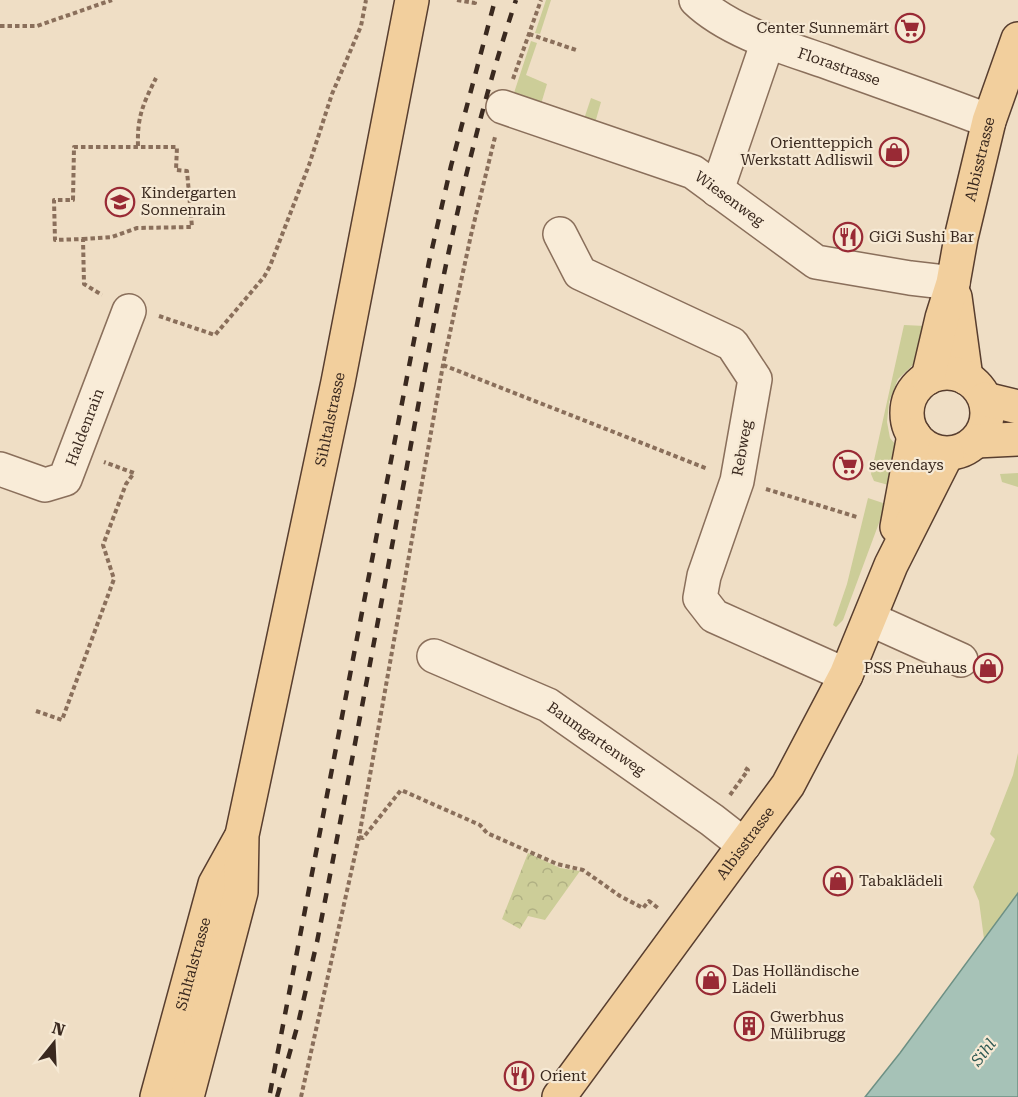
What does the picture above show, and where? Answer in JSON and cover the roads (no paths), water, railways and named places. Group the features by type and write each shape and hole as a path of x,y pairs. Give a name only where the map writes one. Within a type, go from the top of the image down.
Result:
{"main road":[{"name":"Sihltalstrasse","path":"187,1097 241,892 242,835 338,382 412,0"},
{"name":"Albisstrasse","path":"928,378 953,283 961,238 989,121 1018,39"},
{"name":"Albisstrasse","path":"953,283 976,389"},
{"path":"1018,407 976,389 948,373 928,378 919,386 912,394 907,415 914,435 928,448 962,447 1018,439"},
{"path":"962,447 986,426 987,408 976,389"},
{"name":"Albisstrasse","path":"891,565 914,435"},
{"name":"Albisstrasse","path":"559,1097 620,1010 788,785 846,675 891,565 962,447"},
{"name":"Sihltalstrasse","path":"157,1097 215,885 242,835"},
{"path":"207,1097 215,995"}],"street":[{"name":"Florastrasse","path":"696,0 720,18 768,41 934,99 989,121"},
{"path":"717,190 768,41"},
{"name":"Wiesenweg","path":"503,107 693,172 816,262 953,283"},
{"name":"Rebweg","path":"560,234 580,273 732,344 755,379 737,481 704,576 700,598 714,616 846,675"},
{"name":"Haldenrain","path":"0,469 45,485 65,479 129,311"},
{"path":"870,619 961,660"},
{"name":"Baumgartenweg","path":"434,656 548,705 744,845"}],"water":[{"name":"Sihl","path":"1018,893 1018,1097 865,1097 900,1053"}],"railway":[{"path":"270,1093 429,262 451,166 495,0"},
{"path":"277,1097 298,1024 317,942 453,231 482,115 516,0"}],"place":[{"name":"Center Sunnemärt","path":"910,28"},
{"name":"Orientteppich Werkstatt Adliswil","path":"894,152"},
{"name":"Kindergarten Sonnenrain","path":"120,202"},
{"name":"GiGi Sushi Bar","path":"848,237"},
{"name":"sevendays","path":"848,465"},
{"name":"PSS Pneuhaus","path":"988,668"},
{"name":"Tabaklädeli","path":"838,881"},
{"name":"Das Holländische Lädeli","path":"711,980"},
{"name":"Gwerbhus Mülibrugg","path":"749,1026"},
{"name":"Orient","path":"519,1076"}]}
